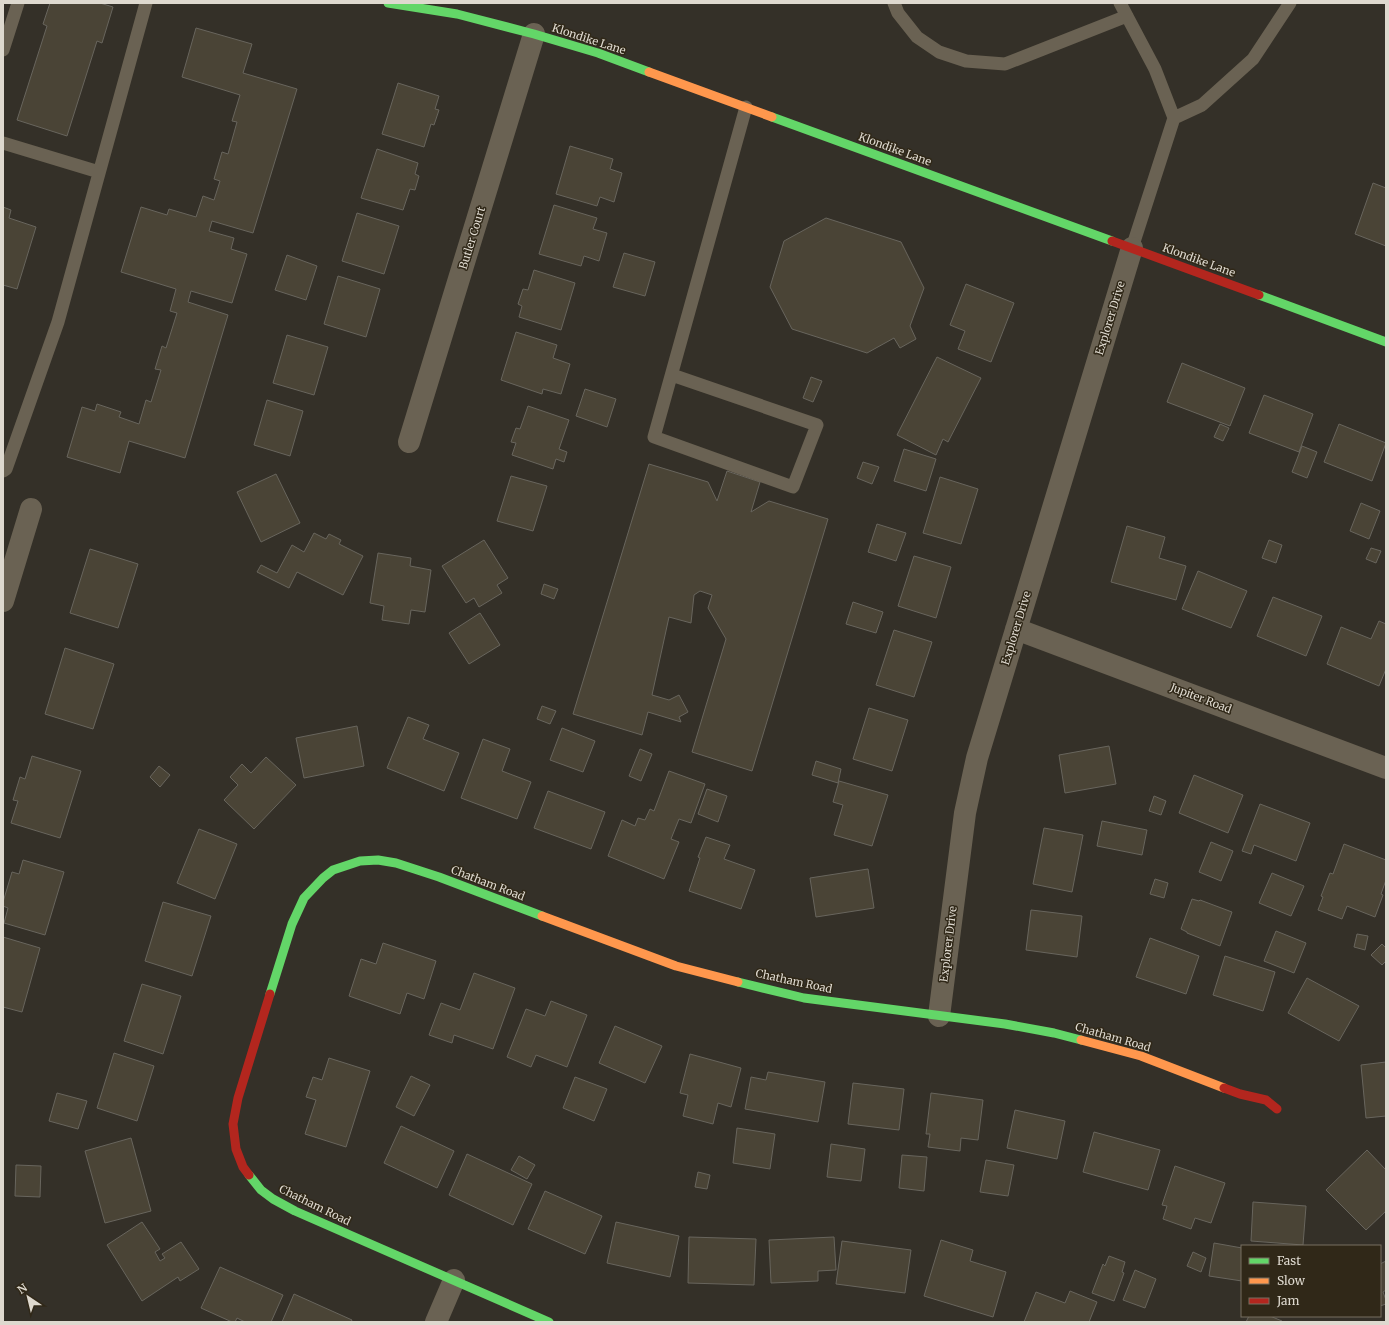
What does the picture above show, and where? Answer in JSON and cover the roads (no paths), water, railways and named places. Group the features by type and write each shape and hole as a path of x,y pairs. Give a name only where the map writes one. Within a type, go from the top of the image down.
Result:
{"street":[{"name":"Klondike Lane","path":"388,3 457,14 534,34 598,53 1386,342"},
{"name":"Butler Court","path":"409,442 534,34"},
{"name":"Explorer Drive","path":"939,1016 965,813 977,758 1132,248"},
{"path":"3,601 32,509"},
{"name":"Jupiter Road","path":"1016,629 1386,768"},
{"name":"Chatham Road","path":"549,1322 295,1211 273,1199 261,1190 243,1167 236,1149 233,1124 238,1098 292,924 304,898 323,878 334,870 360,861 378,860 396,863 439,877 676,966 804,998 1005,1024 1054,1033 1141,1056 1240,1094 1266,1100 1277,1108"},
{"path":"436,1322 454,1280"}],"lane":[{"path":"3,50 18,3"},
{"path":"3,471 6,469 58,322 146,3"},
{"path":"894,3 898,14 917,37 939,52 966,61 1004,64 1127,16"},
{"path":"1120,3 1155,69 1174,118 1132,248"},
{"path":"1174,118 1202,105 1253,59 1290,3"},
{"path":"672,375 817,425 793,487 654,437 746,107"},
{"path":"3,143 99,172"}]}
